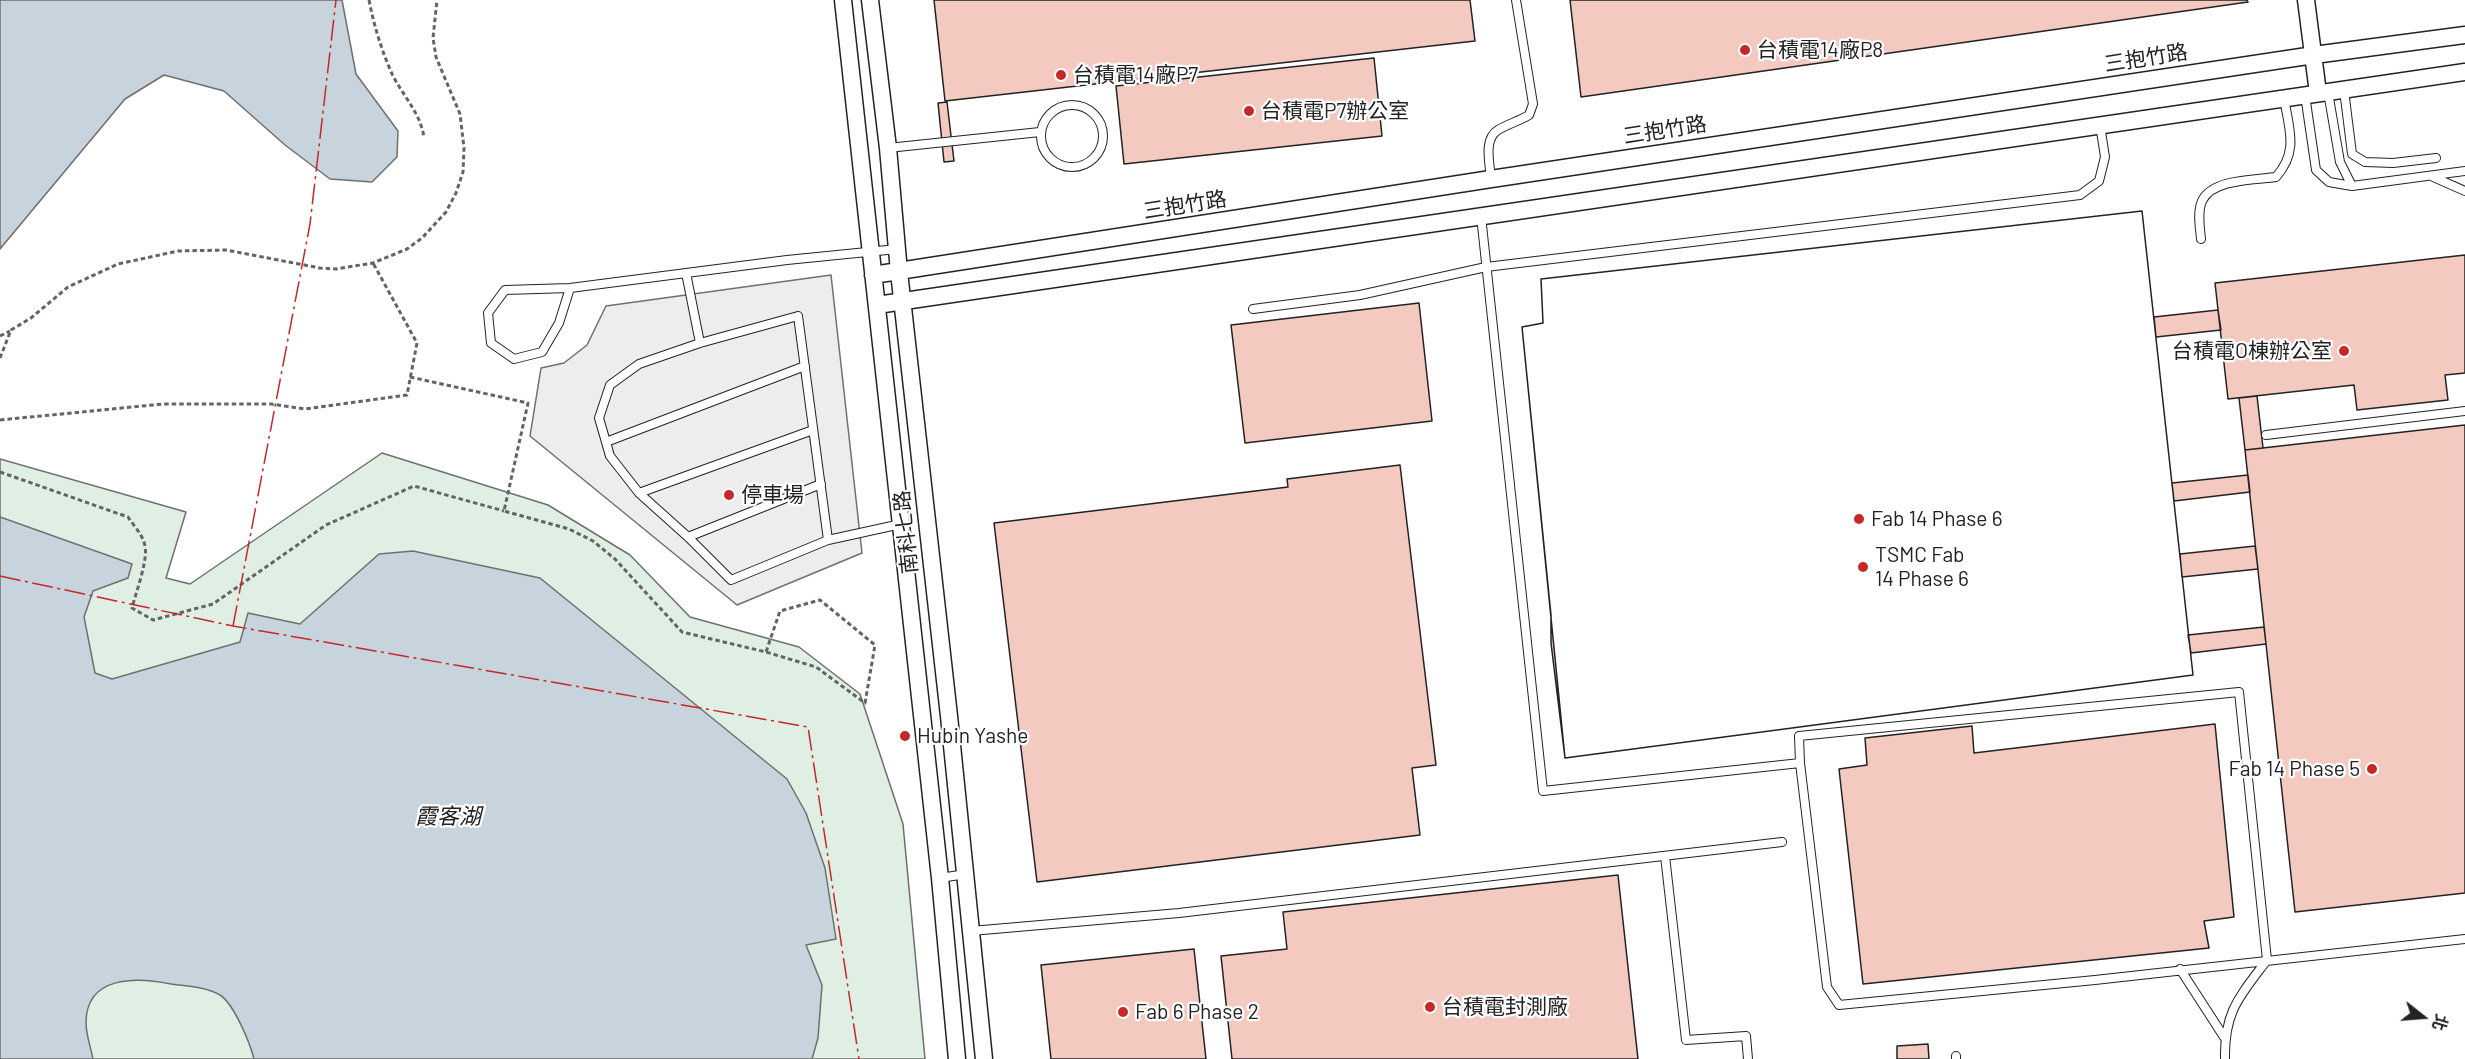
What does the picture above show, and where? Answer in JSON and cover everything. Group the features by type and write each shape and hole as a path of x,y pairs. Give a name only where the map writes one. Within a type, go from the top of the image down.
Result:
{"street":[{"name":"南科七路","path":"843,0 940,878 957,1059"},
{"name":"南科七路","path":"870,0 888,148 902,302 966,874 984,1059"},
{"path":"2306,0 2314,55 2324,93"},
{"name":"三抱竹路","path":"873,275 899,273 1491,179 2314,55 2461,35"},
{"path":"877,305 2465,72"}],"lane":[{"path":"1491,179 1488,152 1490,137 1497,130 1529,115 1533,104 1516,0"},
{"path":"2324,93 2352,154 2365,162 2394,164 2436,158"},
{"path":"2324,93 2316,170 2328,182 2352,186 2465,171"},
{"path":"2324,93 2340,162 2352,186"},
{"path":"2201,239 2199,219 2202,200 2220,184 2276,177 2286,165 2292,146 2284,98"},
{"path":"1077,105 1093,112 1098,119 1102,126 1102,143 1094,158 1087,163 1070,167 1054,162 1048,156 1041,141 1040,132 1047,117 1053,111 1060,106 1077,105"},
{"path":"1253,309 1360,295 1486,267 2080,195 2099,181 2105,157 2100,125"},
{"path":"888,148 1040,132"},
{"path":"2431,176 2465,191"},
{"path":"1481,216 1544,791 1800,763"},
{"path":"570,288 559,323 542,351 514,359 491,343 488,313 505,291 570,288 871,250 897,249"},
{"path":"686,273 700,343"},
{"path":"828,540 798,316 700,343 639,364 610,385 599,418 610,456 639,493 731,580 828,540 901,524"},
{"path":"606,442 805,366"},
{"path":"2266,435 2465,411"},
{"path":"639,493 813,430"},
{"path":"688,537 821,484"},
{"path":"2225,1059 2224,1037 2235,1002 2267,960 2240,692 1799,736 1800,763 1827,987 1839,1005 2096,980 2180,969 2267,960 2465,939"},
{"path":"970,931 1179,913 1782,842"},
{"path":"1665,856 1686,1040 1746,1036 1748,1059"},
{"path":"940,878 966,874"},
{"path":"2180,969 2224,1037"}],"path":[{"path":"369,0 386,58 394,77 423,128 424,138"},
{"path":"0,336 31,318 68,287 118,264 152,255 178,251 226,250 336,269 373,263 407,249 434,226 456,193 463,172 464,148 460,114 436,57 432,38 437,0"},
{"path":"0,420 163,405 272,404 305,409 407,395 417,343 373,263"},
{"path":"0,358 11,330"},
{"path":"410,377 528,403 504,510"},
{"path":"0,472 128,517 139,532 145,546 146,556 132,608 153,620 213,604 326,525 414,486 569,529 593,541 624,567 681,632 766,652 816,667 865,703 876,645 820,600 780,611 766,652"}],"green space":[{"name":"霞客湖","path":"382,453 548,505 630,555 690,617 799,647 860,694 903,824 925,1059 0,1059 0,459 186,512 166,578 190,584"}],"shaded area":[{"name":"停車場","path":"831,275 862,553 737,605 530,436 541,368 564,363 587,345 606,306"}],"water":[{"path":"0,0 342,0 356,74 398,131 397,157 372,182 330,179 285,145 224,91 164,75 125,99 0,249"},
{"name":"霞客湖","path":"0,517 132,564 128,578 93,591 84,617 95,673 112,679 240,642 248,613 300,624 379,554 413,551 540,578 787,779 806,813 825,868 836,939 806,945 822,985 818,1038 812,1059 254,1059 236,1015 220,995 196,987 143,980 116,983 104,988 94,996 88,1007 86,1023 93,1059 0,1059"}],"building":[{"name":"台積電14廠P7","path":"934,0 1470,0 1475,41 945,101"},
{"name":"台積電14廠P8","path":"1570,0 2247,0 2248,2 1581,97"},
{"name":"台積電P7辦公室","path":"1374,58 1382,136 1124,164 1116,86"},
{"path":"947,102 954,161 944,162 938,103"},
{"name":"Fab 14 Phase 6","path":"2142,211 2193,675 1565,758 1551,643 1551,615 1522,327 1543,323 1541,279"},
{"name":"Fab 14 Phase 6","path":"2142,211 2193,675 1565,758 1522,327 1543,323 1541,279"},
{"name":"台積電O棟辦公室","path":"2465,255 2465,373 2445,375 2448,400 2357,410 2354,385 2228,399 2215,283"},
{"path":"1419,303 1432,421 1245,443 1231,325"},
{"path":"2218,310 2221,330 2156,337 2154,317"},
{"path":"2257,396 2263,448 2245,450 2239,398"},
{"name":"Fab 14 Phase 5","path":"2465,425 2465,893 2295,912 2245,450"},
{"path":"1400,465 1436,765 1412,768 1420,835 1037,882 994,523 1288,487 1287,479"},
{"path":"2248,475 2250,492 2174,501 2172,483"},
{"path":"2255,546 2258,569 2182,577 2180,554"},
{"path":"2264,627 2266,644 2191,653 2188,635"},
{"path":"2215,724 2234,917 2204,921 2209,948 1863,984 1839,769 1867,765 1865,738 1972,726 1974,753"},
{"name":"台積電封測廠","path":"1618,875 1638,1059 1232,1059 1221,956 1287,949 1283,912"},
{"name":"Fab 6 Phase 2","path":"1194,949 1206,1059 1051,1059 1041,965"},
{"path":"1928,1044 1929,1059 1897,1059 1897,1046"}],"power":[{"path":"233,626 310,224 336,0"},
{"path":"0,576 233,626 808,727 859,1059"}],"place":[{"name":"台積電14廠P8","path":"1745,50"},
{"name":"台積電14廠P7","path":"1061,75"},
{"name":"台積電P7辦公室","path":"1249,111"},
{"name":"台積電O棟辦公室","path":"2344,351"},
{"name":"停車場","path":"729,495"},
{"name":"Fab 14 Phase 6","path":"1859,519"},
{"name":"TSMC Fab 14 Phase 6","path":"1863,567"},
{"name":"Hubin Yashe","path":"905,736"},
{"name":"Fab 14 Phase 5","path":"2372,769"},
{"name":"台積電封測廠","path":"1430,1007"},
{"name":"Fab 6 Phase 2","path":"1123,1012"}]}
